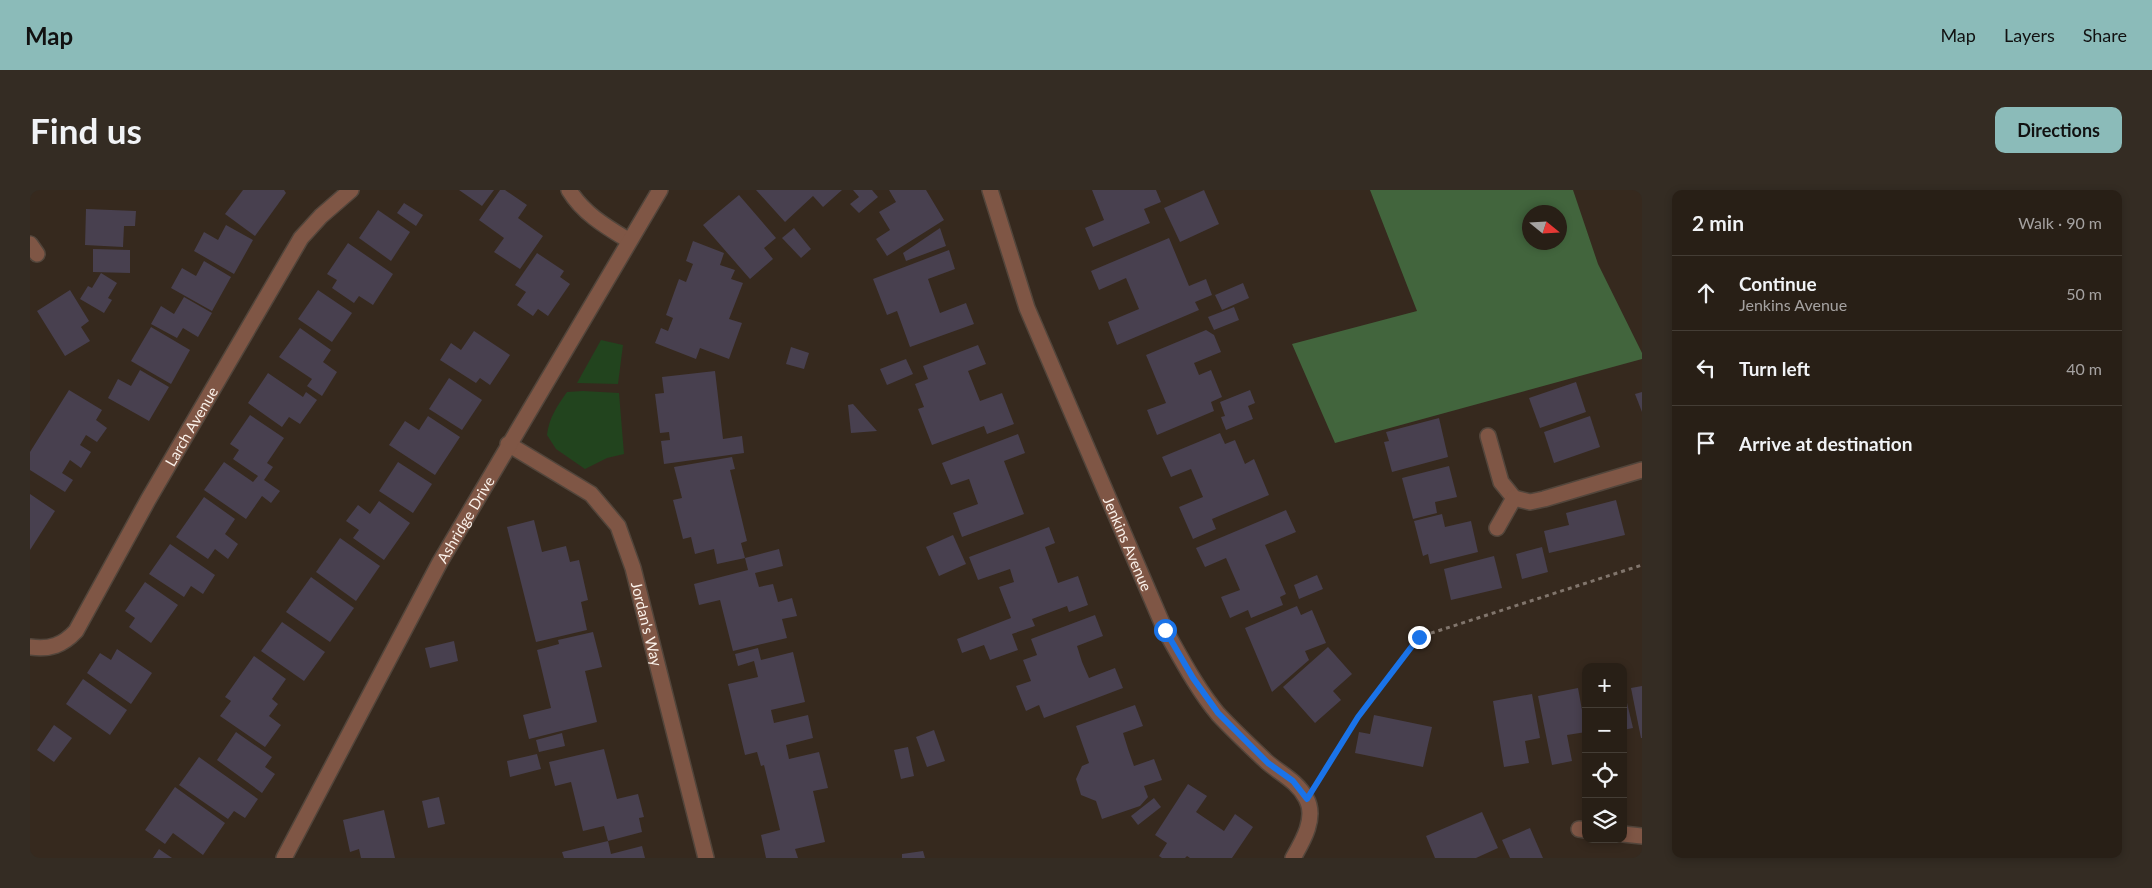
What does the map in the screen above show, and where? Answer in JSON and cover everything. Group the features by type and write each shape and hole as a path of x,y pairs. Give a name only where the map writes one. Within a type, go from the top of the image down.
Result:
{"street":[{"name":"Larch Avenue","path":"30,647 54,647 65,642 76,631 148,500 301,238 321,216 351,190"},
{"path":"569,190 585,210 603,225 628,240"},
{"name":"Ashridge Drive","path":"284,858 440,562 628,240 660,190"},
{"name":"Jenkins Avenue","path":"990,190 1027,308 1165,630 1193,678 1218,713 1268,763 1293,781 1307,799"},
{"path":"1488,436 1501,482 1514,498 1530,502 1544,500 1642,470"},
{"name":"Jordan's Way","path":"508,444 591,494 618,526 633,568 706,858"},
{"path":"1497,528 1514,498"},
{"path":"1293,858 1304,839 1309,822 1307,799"},
{"path":"1627,834 1642,836"}],"path":[{"path":"1307,799 1358,717 1419,637 1642,565"}],"green space":[{"path":"1370,190 1573,190 1598,264 1642,353 1642,359 1335,443 1292,344 1417,311"},
{"path":"601,340 623,345 618,384 577,383"},
{"path":"567,392 619,393 624,454 607,458 585,469 556,449 547,435 554,412"}],"building":[{"path":"243,190 284,190 286,193 255,236 225,214"},
{"path":"459,190 494,190 482,206"},
{"path":"500,190 505,190 527,205 518,218 543,236 520,269 494,252 504,238 479,220"},
{"path":"756,190 842,190 823,207 813,196 785,222"},
{"path":"853,190 872,190 878,197 859,213 850,204 859,197"},
{"path":"889,190 926,190 944,220 887,256 876,239 890,230 879,212 896,202"},
{"path":"1092,190 1156,190 1161,202 1144,209 1150,223 1093,247 1085,228 1104,220"},
{"path":"1204,190 1219,224 1180,242 1164,208"},
{"path":"739,195 776,238 764,248 773,259 750,279 703,225"},
{"path":"404,203 423,215 416,226 397,213"},
{"path":"86,209 136,211 135,226 124,226 123,247 85,245"},
{"path":"378,210 410,232 391,261 359,238"},
{"path":"226,225 253,240 234,274 194,251 204,232 218,240"},
{"path":"794,228 811,249 801,258 782,238"},
{"path":"940,228 946,246 906,261 903,253"},
{"path":"1169,238 1189,286 1206,279 1212,295 1195,302 1199,310 1117,345 1108,322 1139,309 1126,278 1099,290 1091,271"},
{"path":"693,241 724,253 720,265 735,270 731,279 743,283 729,319 742,323 729,359 700,348 696,359 655,343 661,328 668,331 673,318 666,315 679,279 686,282 693,264 686,261"},
{"path":"348,243 393,274 373,305 359,296 354,303 332,288 337,280 327,274"},
{"path":"93,249 130,250 130,273 93,272"},
{"path":"949,250 955,269 928,279 940,313 966,303 974,324 910,347 897,311 887,315 873,279"},
{"path":"537,253 564,271 560,277 570,284 548,316 538,309 533,316 517,305 526,292 515,285"},
{"path":"204,261 231,277 212,311 171,288 182,268 196,276"},
{"path":"101,273 117,283 108,298 112,300 104,313 80,299 88,286 92,288"},
{"path":"1243,283 1249,298 1222,310 1215,295"},
{"path":"70,290 89,321 81,327 90,341 65,356 37,311"},
{"path":"318,290 352,313 332,342 298,319"},
{"path":"184,297 212,313 198,337 183,328 177,338 151,324 161,306 174,314"},
{"path":"1234,307 1239,320 1214,330 1208,317"},
{"path":"151,327 190,350 171,384 131,361"},
{"path":"300,328 331,350 323,362 337,372 322,396 307,386 312,379 279,357"},
{"path":"1206,330 1214,335 1221,352 1194,363 1199,375 1211,370 1222,397 1211,402 1214,411 1157,435 1147,410 1166,403 1146,355"},
{"path":"474,331 510,355 490,385 480,378 476,383 440,360 451,343 461,350"},
{"path":"978,345 986,364 968,371 980,401 1002,393 1014,424 987,434 984,426 932,445 918,409 924,407 915,384 928,379 923,366"},
{"path":"791,347 809,353 804,369 786,364"},
{"path":"906,359 913,374 887,385 880,369"},
{"path":"140,370 169,387 149,421 108,398 118,379 131,386"},
{"path":"715,371 723,439 742,436 744,453 664,464 661,441 670,440 669,432 660,433 655,394 664,393 662,377"},
{"path":"268,373 303,397 306,392 317,400 300,424 289,417 282,427 248,403"},
{"path":"449,378 482,400 462,430 429,409"},
{"path":"1576,382 1586,412 1540,428 1529,398"},
{"path":"69,390 102,410 96,420 107,428 97,442 86,435 80,445 91,452 81,468 70,460 62,473 73,480 65,492 30,470 30,452"},
{"path":"1250,390 1255,403 1248,406 1253,419 1226,430 1221,417 1225,416 1220,402"},
{"path":"1642,392 1642,412 1635,394"},
{"path":"853,404 877,431 851,433 848,405"},
{"path":"250,415 284,438 267,463 273,467 264,480 280,491 271,503 262,496 246,519 204,490 224,462 253,482 258,476 233,459 239,450 230,444"},
{"path":"428,416 460,437 435,475 389,445 405,421 419,430"},
{"path":"1590,416 1600,447 1554,463 1544,432"},
{"path":"1439,418 1448,457 1392,472 1384,442 1389,441 1386,432"},
{"path":"1220,433 1225,444 1235,440 1245,464 1254,459 1269,495 1212,519 1216,529 1193,539 1179,507 1203,497 1191,469 1171,477 1162,457"},
{"path":"1018,434 1025,453 1004,461 1024,514 962,537 953,513 978,504 969,479 951,485 942,463"},
{"path":"732,457 735,469 730,470 747,541 741,543 745,558 717,564 714,549 695,554 691,537 683,539 673,500 682,498 674,467"},
{"path":"398,462 432,484 413,513 379,491"},
{"path":"1449,466 1457,497 1435,502 1437,513 1413,519 1402,478"},
{"path":"30,494 55,511 30,550"},
{"path":"204,497 235,519 225,534 238,544 228,559 215,549 208,559 176,537"},
{"path":"1616,500 1625,535 1549,553 1544,531 1569,525 1566,513"},
{"path":"379,501 410,523 384,560 353,538 359,530 346,521 358,505 370,514"},
{"path":"1286,510 1296,532 1265,545 1286,594 1280,597 1283,605 1251,618 1248,610 1230,618 1221,597 1240,590 1226,558 1205,567 1196,548"},
{"path":"1442,514 1445,527 1471,521 1478,552 1430,564 1428,554 1423,556 1414,521"},
{"path":"534,520 542,552 566,546 570,562 579,560 588,600 581,602 587,630 536,642 507,527"},
{"path":"1049,527 1055,543 1045,547 1058,583 1078,576 1088,605 1069,612 1067,606 1032,619 1035,626 1012,634 1018,650 990,660 984,645 962,653 957,639 1011,618 999,587 1014,582 1010,569 978,580 969,557"},
{"path":"953,535 966,564 939,576 926,547"},
{"path":"340,538 380,566 356,601 316,572"},
{"path":"170,544 215,575 203,594 191,586 184,597 149,574"},
{"path":"1542,547 1548,572 1522,579 1516,554"},
{"path":"779,549 783,566 755,573 759,587 773,584 778,602 792,598 797,616 782,619 787,638 733,651 720,600 699,605 694,584 748,570 745,558"},
{"path":"1494,556 1502,588 1451,600 1444,569"},
{"path":"1317,575 1323,589 1299,599 1294,585"},
{"path":"311,577 354,608 330,642 286,612"},
{"path":"145,582 178,605 151,643 129,627 135,618 125,611"},
{"path":"1297,606 1301,615 1312,610 1326,643 1305,651 1309,660 1272,692 1245,628"},
{"path":"1095,615 1103,636 1077,646 1082,662 1089,678 1115,668 1123,688 1044,718 1039,705 1026,711 1016,686 1031,681 1023,660 1037,655 1031,639"},
{"path":"282,622 325,652 304,681 261,651"},
{"path":"593,632 602,667 585,671 597,722 529,739 523,715 551,708 537,650 559,644 558,640"},
{"path":"454,641 458,661 430,668 425,648"},
{"path":"1328,647 1352,674 1333,691 1341,700 1315,723 1283,687"},
{"path":"758,648 761,660 793,652 805,702 771,710 774,723 808,715 813,738 786,745 789,759 819,752 828,788 813,791 825,842 795,849 798,858 766,858 761,835 780,830 764,765 761,766 757,752 745,755 728,684 758,677 754,661 738,666 735,654"},
{"path":"117,649 152,673 131,704 87,673 100,653 111,660"},
{"path":"254,656 286,679 272,699 278,704 269,716 281,725 265,747 220,716 231,701 225,697"},
{"path":"83,679 127,710 110,735 66,704"},
{"path":"1642,686 1642,738 1641,738 1631,688"},
{"path":"1578,688 1582,710 1582,733 1567,735 1572,761 1552,765 1538,696"},
{"path":"1532,694 1540,738 1525,741 1529,763 1504,767 1493,701"},
{"path":"1627,703 1633,728 1627,729"},
{"path":"1135,705 1143,726 1123,733 1134,766 1154,759 1162,780 1144,786 1148,797 1140,806 1102,819 1096,801 1081,795 1076,779 1082,766 1089,763 1076,726"},
{"path":"1374,715 1432,727 1423,767 1355,753 1359,732 1370,734"},
{"path":"54,725 72,738 54,762 37,750"},
{"path":"934,730 945,761 927,767 916,737"},
{"path":"236,732 272,757 265,767 275,774 262,793 217,760"},
{"path":"562,733 565,746 539,752 536,740"},
{"path":"908,747 914,776 901,779 894,750"},
{"path":"604,749 617,799 638,794 644,817 639,818 642,832 608,841 604,826 583,831 571,782 555,786 549,762"},
{"path":"537,754 541,769 510,777 507,761"},
{"path":"199,757 258,799 245,818 234,811 228,819 179,785"},
{"path":"1188,784 1207,796 1196,812 1224,831 1235,814 1253,827 1232,858 1190,858 1187,856 1185,858 1162,858 1159,856 1167,843 1155,835"},
{"path":"175,787 225,823 203,855 173,833 165,844 145,830"},
{"path":"439,797 445,824 428,828 422,801"},
{"path":"1154,798 1161,807 1138,825 1131,816"},
{"path":"384,810 395,858 361,858 359,849 350,852 343,820"},
{"path":"1482,812 1498,848 1476,858 1435,858 1426,836"},
{"path":"1530,828 1543,858 1510,858 1502,840"},
{"path":"608,841 611,854 642,846 645,858 564,858 562,852"},
{"path":"159,849 172,858 153,858"},
{"path":"923,851 925,858 902,858 902,854"}],"route":[{"path":"1165,630 1193,678 1218,713 1268,763 1293,781 1307,799 1358,717 1419,637"}]}
